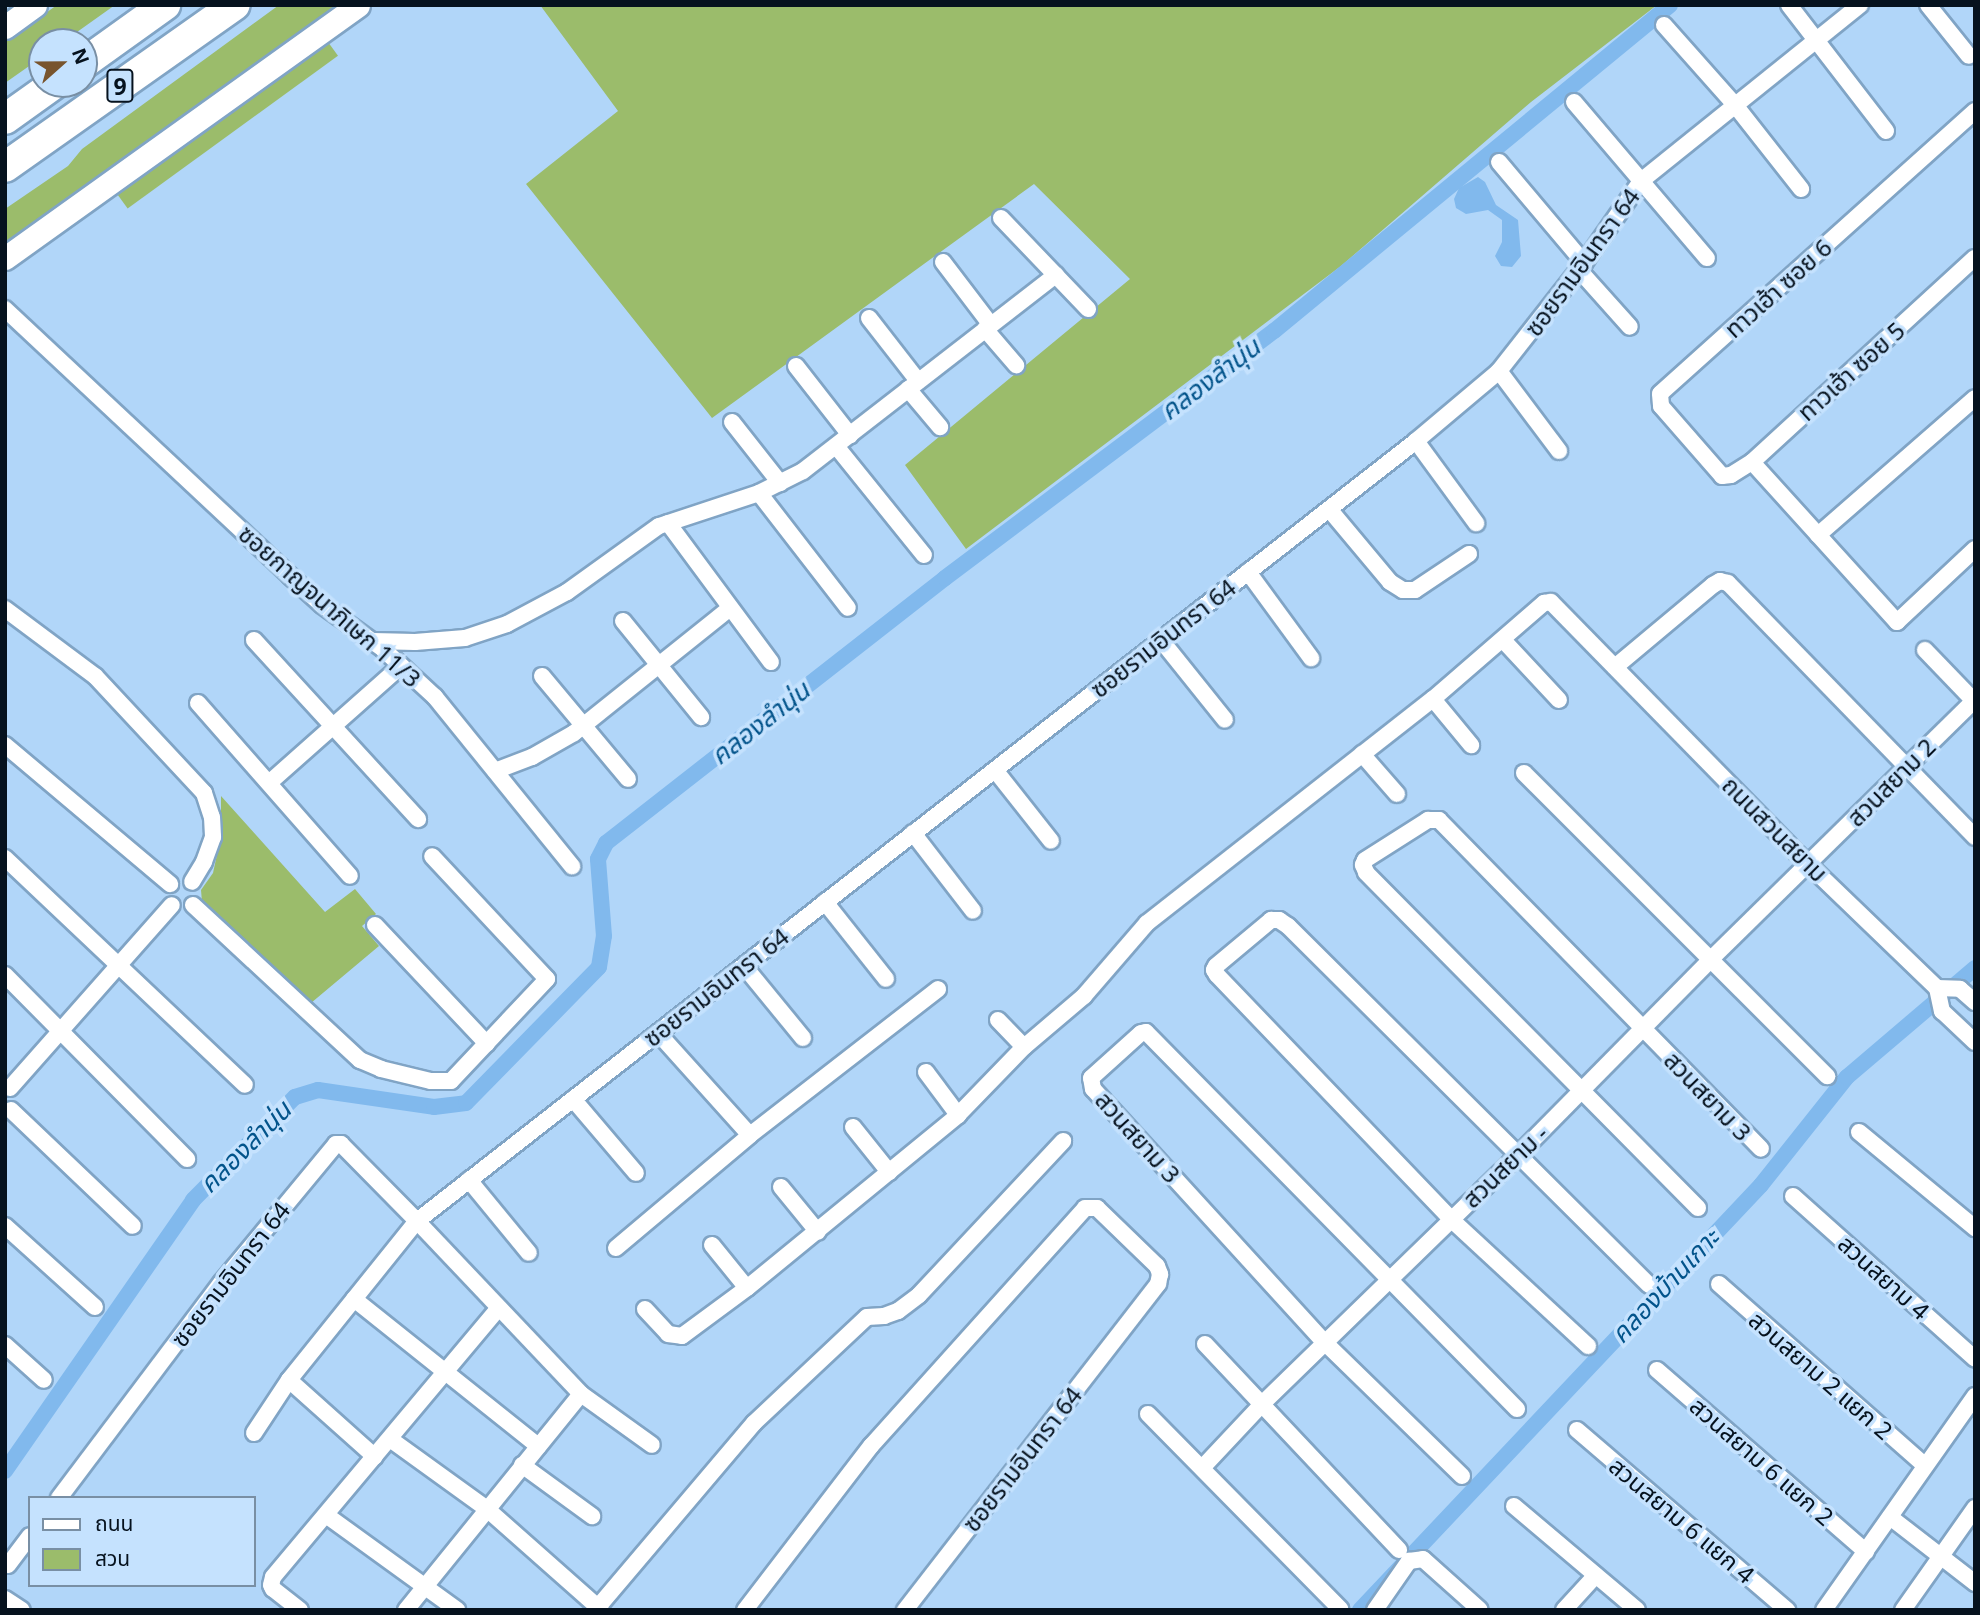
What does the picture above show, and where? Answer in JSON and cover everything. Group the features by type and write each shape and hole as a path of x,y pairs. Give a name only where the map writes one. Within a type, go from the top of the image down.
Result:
{"highway":[{"name":"9","path":"98,53 165,5"},
{"name":"9","path":"5,167 235,5"},
{"path":"5,119 34,98"}],"main road":[{"path":"5,27 35,5"},
{"path":"5,258 358,5"}],"street":[{"path":"1789,5 1886,131"},
{"name":"ซอยรามอินทรา 64","path":"254,1433 289,1380 416,1221 1416,441 1499,371 1582,267 1641,181 1860,5"},
{"path":"1928,5 1969,56"},
{"path":"1664,25 1735,105 1801,189"},
{"path":"1574,102 1707,258"},
{"name":"ทาวเฮ้า ซอย 6","path":"1722,476 1661,406 1660,394 1975,111"},
{"path":"1499,162 1630,327"},
{"path":"1001,218 1088,309"},
{"name":"ทาวเฮ้า ซอย 5","path":"1722,476 1731,475 1752,462 1975,258"},
{"path":"943,262 1016,365"},
{"path":"373,641 415,642 465,638 507,624 567,592 659,526 759,493 803,471 1056,275"},
{"name":"ซอยกาญจนาภิเษก 11/3","path":"5,309 322,605 373,641 435,697 572,866"},
{"path":"869,318 940,427"},
{"path":"796,366 850,435"},
{"path":"1499,371 1559,452"},
{"path":"1818,535 1975,398"},
{"path":"732,422 780,483"},
{"path":"1416,441 1476,523"},
{"path":"836,446 924,555"},
{"path":"1752,462 1897,622 1975,549"},
{"path":"759,493 848,608"},
{"path":"1329,509 1390,582 1402,590 1415,590 1469,554"},
{"path":"668,523 771,662"},
{"path":"1248,572 1311,658"},
{"path":"1615,667 1713,585 1720,581 1728,583 1975,837"},
{"name":"ถนนสวนสยาม","path":"1503,640 1544,603 1551,601 1808,864 1938,988"},
{"path":"495,771 532,757 584,725 730,608"},
{"path":"5,609 95,676 204,793 212,817 213,836 204,862 192,882"},
{"path":"623,621 701,717"},
{"path":"254,640 418,819"},
{"path":"1161,640 1225,720"},
{"path":"645,1309 668,1334 682,1336 747,1288 958,1115 1024,1048 1084,996 1147,923 1433,699 1503,640 1559,700"},
{"path":"1925,650 1974,701"},
{"path":"269,783 401,666"},
{"path":"542,677 628,779"},
{"path":"1433,699 1471,745"},
{"name":"สวนสยาม 2","path":"1808,864 1974,701"},
{"path":"198,703 350,876"},
{"path":"5,745 170,884"},
{"path":"1362,754 1397,794"},
{"path":"995,770 1051,842"},
{"path":"1524,773 1827,1076"},
{"name":"สวนสยาม 3","path":"1698,1208 1366,872 1363,865 1365,860 1428,820 1439,820 1761,1149"},
{"path":"914,833 973,911"},
{"path":"193,905 360,1060 381,1069 431,1081 451,1081 547,979 432,856"},
{"path":"5,858 245,1085"},
{"name":"สวนสยาม -","path":"1202,1468 1263,1403 1519,1154 1808,864"},
{"path":"183,878 192,882 197,896 193,905 180,909 172,905 167,897 170,884 183,878"},
{"path":"825,902 886,979"},
{"path":"133,1226 8,1112 15,1097 8,1086 61,1031 172,905"},
{"path":"1588,1346 1451,1219 1217,975 1214,970 1216,966 1271,920 1279,920 1649,1285"},
{"path":"375,925 487,1044"},
{"path":"744,966 803,1038"},
{"path":"5,975 61,1031 74,1048 187,1159"},
{"path":"1975,1002 1960,989 1938,988 1942,1011 1975,1042"},
{"path":"616,1248 750,1135 938,989"},
{"path":"998,1020 1024,1048"},
{"name":"สวนสยาม 3","path":"1462,1476 1325,1343 1093,1089 1091,1078 1141,1033 1146,1032 1389,1282 1517,1409"},
{"path":"658,1033 750,1135"},
{"path":"926,1072 958,1115"},
{"path":"573,1099 636,1172"},
{"path":"853,1126 889,1171"},
{"path":"1859,1132 1975,1228"},
{"path":"390,1439 487,1508 599,1609 754,1423 867,1317 884,1316 898,1311 919,1295 1063,1141"},
{"name":"ซอยรามอินทรา 64","path":"61,1496 221,1283 330,1147 341,1144 581,1394 652,1446"},
{"path":"469,1180 528,1253"},
{"path":"781,1187 818,1232"},
{"name":"สวนสยาม 4","path":"1793,1196 1975,1359"},
{"name":"ซอยรามอินทรา 64","path":"745,1610 871,1446 1085,1209 1097,1208 1157,1266 1160,1274 1158,1284 905,1610"},
{"path":"5,1226 95,1307"},
{"path":"712,1245 747,1288"},
{"name":"สวนสยาม 2 แยก 2","path":"1719,1284 1924,1465"},
{"path":"354,1299 538,1446"},
{"path":"300,1610 271,1585 499,1308"},
{"path":"1205,1343 1399,1550"},
{"path":"5,1345 44,1380"},
{"name":"สวนสยาม 6 แยก 2","path":"1657,1370 1866,1552"},
{"path":"289,1380 375,1457"},
{"path":"406,1610 581,1394"},
{"path":"1824,1610 1975,1396"},
{"path":"1148,1415 1340,1609"},
{"name":"สวนสยาม 6 แยก 4","path":"1577,1430 1787,1610"},
{"path":"522,1465 592,1516"},
{"path":"1514,1506 1637,1610"},
{"path":"1903,1610 1975,1508"},
{"path":"326,1515 423,1588 457,1610"},
{"path":"1890,1517 1975,1583"},
{"path":"8,1564 28,1539"},
{"path":"1375,1610 1409,1561 1423,1559 1480,1610"},
{"path":"1564,1610 1597,1576"},
{"path":"5,1599 22,1610"}],"green space":[{"path":"57,5 115,5 83,28 28,28 28,67 5,83 5,42"},
{"path":"279,5 347,5 5,248 5,209 68,166 82,149"},
{"path":"540,5 1657,5 1531,102 1341,266 966,549 905,465 1130,279 1034,184 712,418 526,184 618,111"},
{"path":"328,42 338,56 128,209 118,195"},
{"path":"221,796 325,912 355,889 376,914 362,926 379,946 311,1003 202,902 201,890 213,873 221,836"}],"water":[{"path":"1478,177 1485,182 1496,205 1518,220 1521,256 1512,267 1501,266 1495,256 1502,242 1502,220 1488,210 1466,214 1456,208 1454,199 1459,188"}],"waterway":[{"name":"คลองลำนุ่น","path":"5,1471 193,1200 295,1097 318,1090 434,1107 466,1103 599,967 604,936 598,859 606,843 945,578 1274,331 1670,5"},
{"name":"คลองบ้านเกาะ","path":"1360,1610 1761,1185 1847,1077 1975,968"}]}
